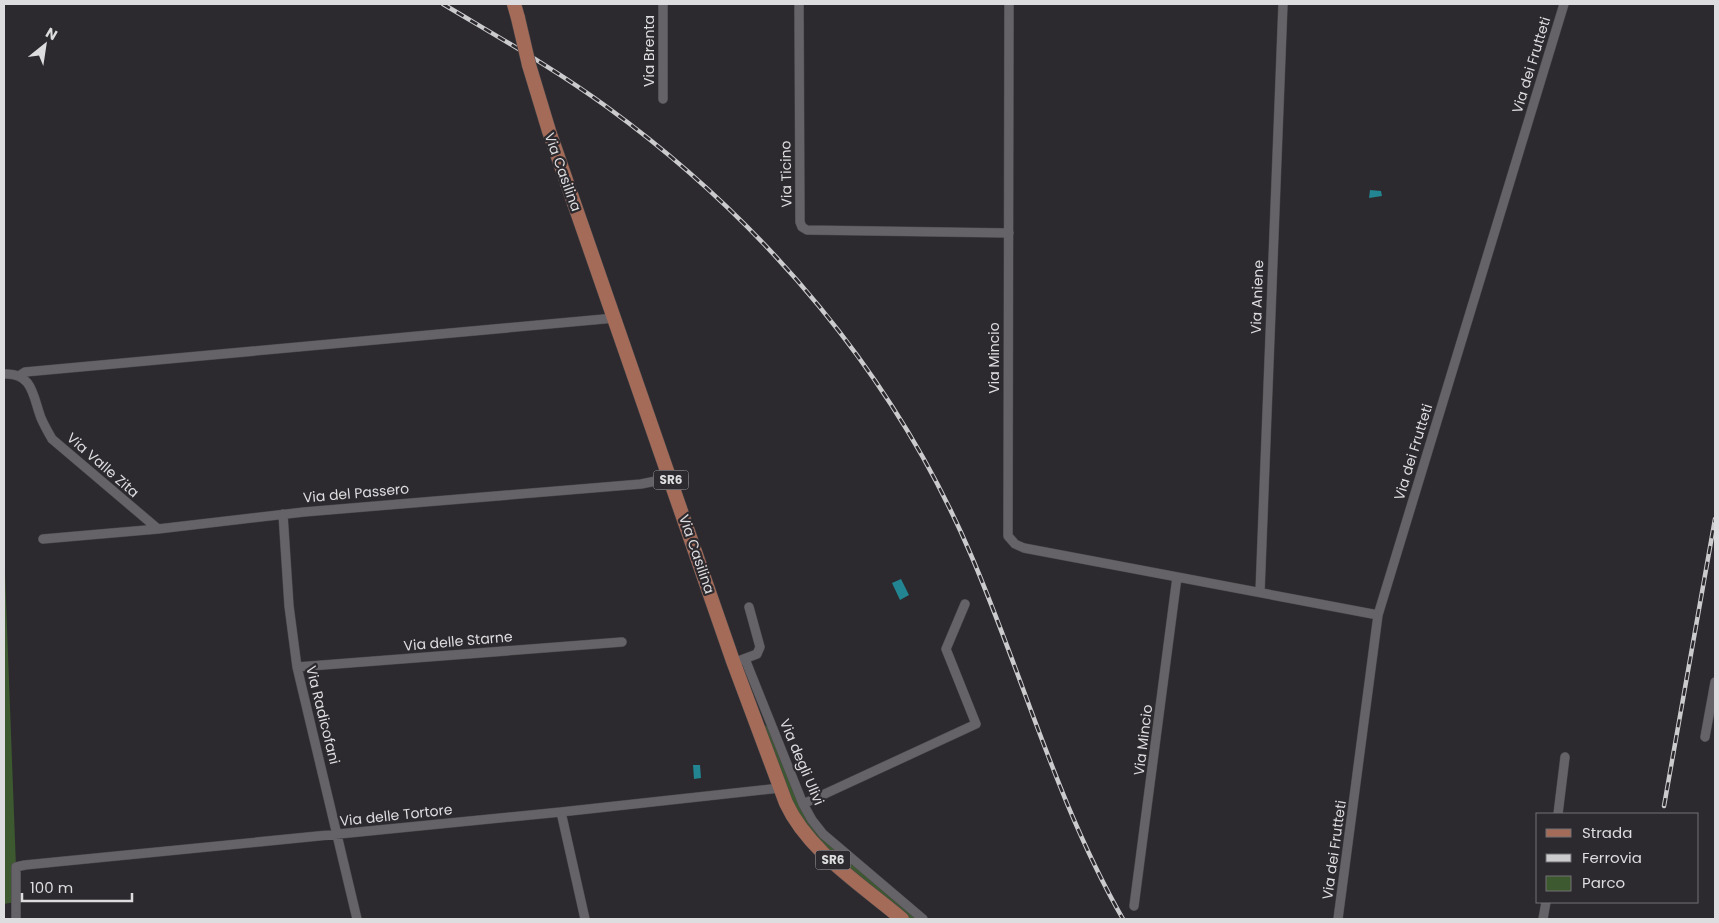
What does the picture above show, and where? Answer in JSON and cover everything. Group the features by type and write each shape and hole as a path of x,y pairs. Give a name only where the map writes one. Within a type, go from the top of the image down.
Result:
{"main road":[{"name":"Via Casilina","path":"514,4 529,65 549,131 671,478 739,660 780,788 795,820 811,842 902,919"}],"street":[{"name":"Via Brenta","path":"663,4 663,99"},
{"name":"Via Ticino","path":"799,4 800,222 802,227 807,230 1008,233"},
{"name":"Via Mincio","path":"1010,4 1008,536 1015,544 1024,548 1378,616"},
{"name":"Via Aniene","path":"1260,592 1283,4"},
{"name":"Via dei Frutteti","path":"1338,919 1378,616 1564,4"},
{"path":"4,374 19,376 26,372 615,318"},
{"name":"Via Valle Zita","path":"19,376 32,388 40,416 52,439 158,529"},
{"name":"Via del Passero","path":"43,539 158,529 283,514 641,484 671,478"},
{"name":"Via Radicofani","path":"283,514 289,606 297,667 339,834 357,919"},
{"name":"Via Mincio","path":"1134,906 1177,577"},
{"path":"803,804 976,724 946,649 965,604"},
{"path":"739,660 757,654 760,647 749,607"},
{"name":"Via delle Starne","path":"297,667 622,642"},
{"name":"Via degli Ulivi","path":"739,660 803,804 812,820 823,834 923,919"},
{"path":"1706,737 1715,682"},
{"path":"1558,813 1565,757"},
{"name":"Via delle Tortore","path":"16,919 16,867 780,788"},
{"path":"561,812 585,919"},
{"path":"1543,919 1546,903"}],"green space":[{"path":"4,548 16,867 15,902 4,904"},
{"path":"758,719 772,731 811,821 919,919 910,919 822,844 797,814"}],"water":[{"path":"1370,190 1381,191 1382,196 1369,198"},
{"path":"901,579 909,595 900,600 892,583"},
{"path":"693,765 700,765 701,778 694,779"}],"railway":[{"path":"443,4 567,80 607,107 665,152 719,200 771,252 819,307 864,365 904,426 940,489 971,555 1079,831 1123,919"},
{"path":"1664,806 1715,519"}]}
